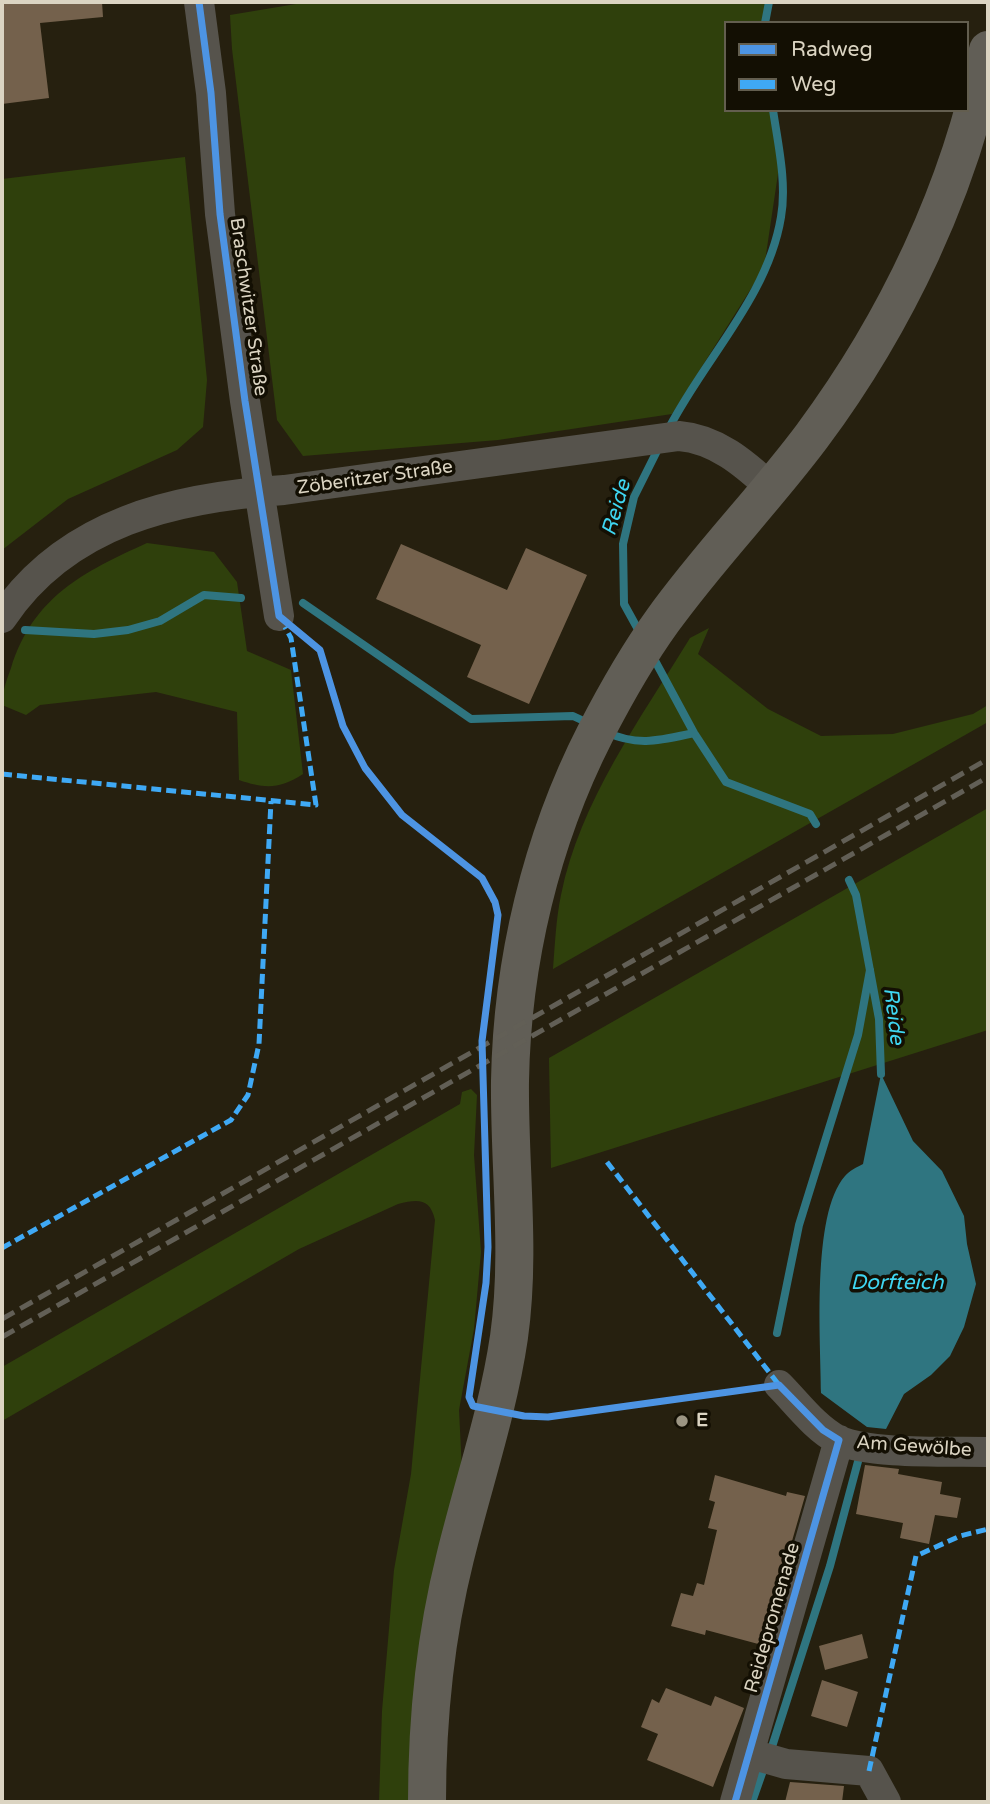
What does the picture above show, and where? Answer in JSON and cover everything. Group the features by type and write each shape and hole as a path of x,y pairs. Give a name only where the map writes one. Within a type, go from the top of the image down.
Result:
{"main road":[{"path":"427,1802 430,1707 440,1630 454,1561 495,1411 513,1302 515,1242 510,1085 517,984 547,853 593,738 639,655 663,619 771,488 856,372 910,273 962,147 988,50"}],"street":[{"name":"Braschwitzer Straße","path":"199,2 211,93 220,214 279,616"},
{"name":"Zöberitzer Straße","path":"2,618 34,579 66,553 128,517 176,504 679,436 707,441 730,454 771,488"},
{"path":"779,1385 823,1430 856,1444"},
{"name":"Am Gewölbe","path":"856,1444 988,1452"},
{"name":"Reidepromenade","path":"735,1802 766,1759 856,1444"},
{"path":"766,1759 869,1771 886,1802"}],"path":[{"path":"279,616 320,650 327,683 343,726 365,768 401,815 482,878 495,902 498,915"},
{"path":"495,1411 548,1417 779,1385"}],"green space":[{"path":"308,2 766,2 763,21 724,21 724,112 770,112 779,167 764,268 672,414 498,440 303,456 277,420 230,15"},
{"path":"185,157 207,380 203,427 177,450 68,499 2,550 2,179"},
{"path":"147,543 214,552 237,582 247,651 291,670 303,774 287,783 272,786 239,780 237,712 156,692 40,705 26,715 2,705 6,681 21,643 47,605 82,577"},
{"path":"709,628 698,654 768,709 821,736 893,734 973,714 988,705 988,722 553,969 561,895 582,826 597,793 690,638"},
{"path":"988,808 988,1030 551,1168 549,1058"},
{"path":"471,1089 477,1095 474,1155 481,1252 474,1329 459,1410 462,1471 411,1802 379,1802 382,1711 394,1570 411,1474 435,1220 430,1208 417,1201 398,1204 299,1249 2,1421 2,1367 460,1104 462,1092"}],"water":[{"name":"Dorfteich","path":"881,1074 913,1141 942,1171 964,1216 976,1284 964,1327 950,1356 931,1375 904,1394 886,1429 867,1427 821,1393 820,1343 820,1280 827,1219 834,1194 845,1176 863,1164"}],"building":[{"path":"2,2 102,2 103,17 40,23 49,98 2,104"},
{"path":"401,544 507,590 526,548 587,575 529,704 467,677 481,645 376,599"},
{"path":"865,1465 899,1469 898,1474 942,1482 940,1494 961,1498 957,1518 935,1515 929,1544 900,1538 903,1523 856,1514"},
{"path":"715,1475 786,1496 787,1492 805,1496 762,1645 706,1630 705,1635 671,1626 681,1593 693,1596 697,1583 704,1585 717,1530 708,1528 715,1502 709,1500"},
{"path":"862,1634 868,1658 825,1670 819,1646"},
{"path":"822,1680 858,1692 847,1727 811,1716"},
{"path":"666,1688 711,1706 715,1696 744,1708 713,1787 647,1760 658,1734 641,1727 652,1699 659,1703"},
{"path":"790,1782 844,1786 842,1802 785,1802"}],"waterway":[{"name":"Reide","path":"765,21 769,2"},
{"name":"Reide","path":"668,430 749,301 774,246 781,217 783,191 773,112"},
{"name":"Reide","path":"640,633 624,604 623,544 634,497 659,447"},
{"path":"25,630 94,634 128,630 160,621 204,595 241,598"},
{"path":"303,603 471,719 573,716 588,723"},
{"name":"Reide","path":"653,657 694,733 726,782 810,814 816,824"},
{"path":"606,732 639,741 694,733"},
{"name":"Reide","path":"849,880 856,895 879,1019 881,1074"},
{"path":"777,1333 799,1225 858,1035 870,970"},
{"name":"Reide","path":"770,1753 830,1566 860,1454"},
{"name":"Reide","path":"752,1802 765,1765"}],"railway":[{"path":"2,1319 988,759"},
{"path":"2,1337 988,777"}],"marked path":[{"path":"2,774 316,805 291,638 285,627"},
{"path":"2,1248 231,1120 248,1095 259,1044 271,801"},
{"path":"607,1162 779,1385"},
{"path":"869,1771 916,1556 960,1536 988,1529"}],"cycle path":[{"path":"199,2 211,93 220,214 245,401 279,616 320,650 343,726 365,768 402,815 482,878 495,902 498,915 482,1041 488,1247 486,1283 469,1397 473,1406 524,1416 548,1417 779,1385 823,1430 839,1440 735,1802"}],"place":[{"name":"E","path":"682,1421"}]}
